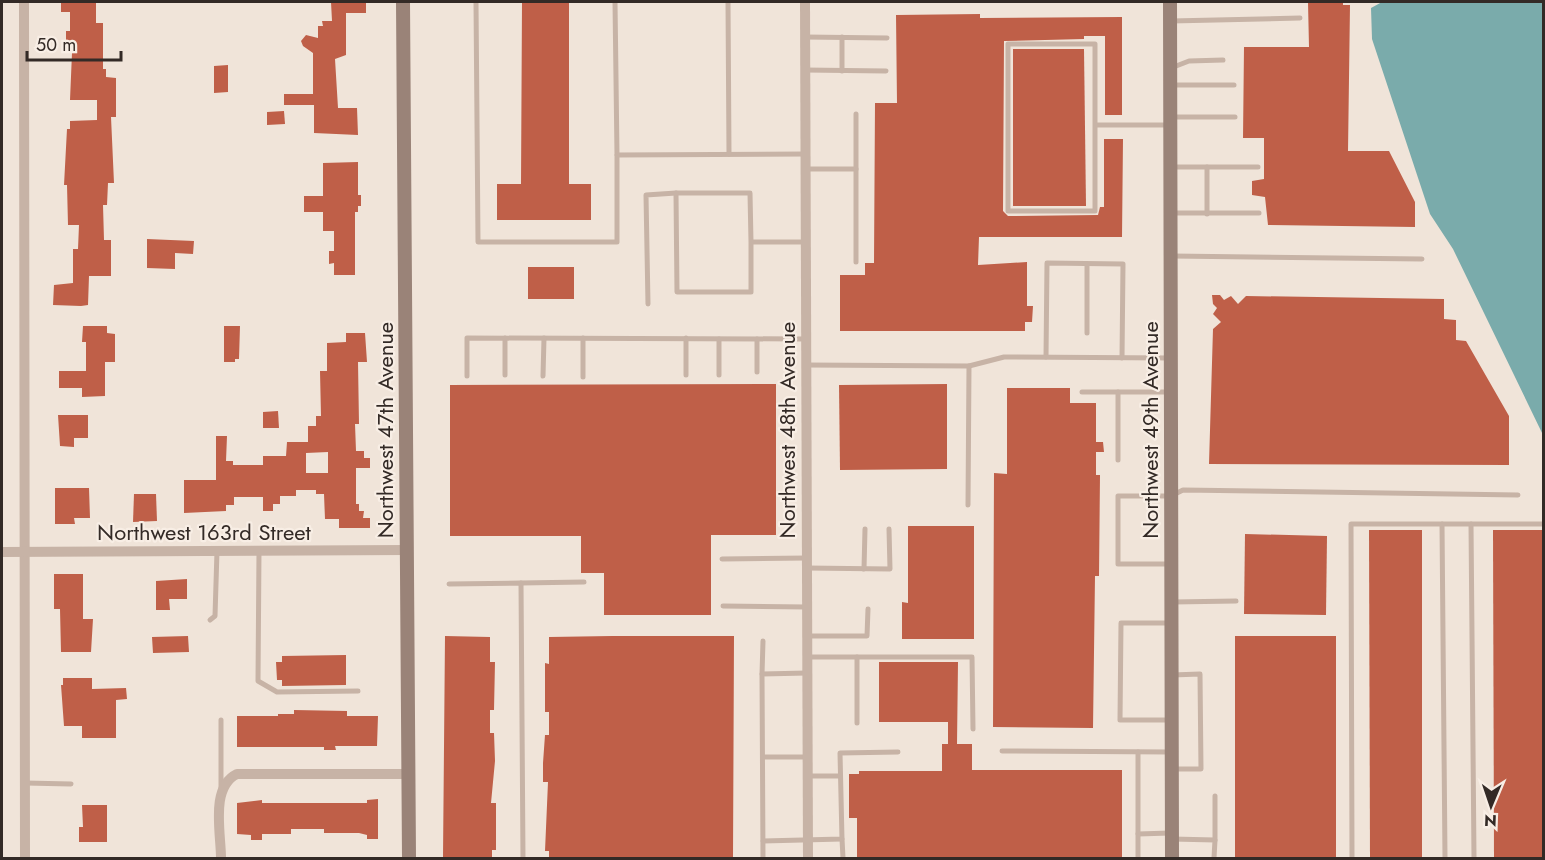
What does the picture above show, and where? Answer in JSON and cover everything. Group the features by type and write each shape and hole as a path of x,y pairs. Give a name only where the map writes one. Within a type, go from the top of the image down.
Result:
{"street":[{"path":"24,2 25,858"},
{"name":"Northwest 47th Avenue","path":"404,2 409,858"},
{"name":"Northwest 48th Avenue","path":"805,2 808,858"},
{"name":"Northwest 49th Avenue","path":"1170,2 1172,858"},
{"name":"Northwest 163rd Street","path":"2,552 406,550"},
{"path":"221,858 220,791 227,779 237,774 408,774"}],"lane":[{"path":"476,2 477,242 617,242 615,2"},
{"path":"728,2 729,154"},
{"path":"1170,21 1300,18"},
{"path":"805,37 887,38"},
{"path":"842,37 842,71"},
{"path":"1008,44 1095,44 1095,125 1095,211 1008,211 1008,44"},
{"path":"1170,69 1189,61 1223,60"},
{"path":"805,70 886,71"},
{"path":"1170,86 1234,85"},
{"path":"856,114 856,262"},
{"path":"1095,125 1235,117"},
{"path":"617,155 806,154"},
{"path":"1170,167 1258,167"},
{"path":"1207,213 1208,167"},
{"path":"806,169 856,169"},
{"path":"648,304 646,195 676,194 750,193 751,292 677,292 676,194"},
{"path":"1170,213 1259,213"},
{"path":"751,242 806,242"},
{"path":"1170,256 1422,259"},
{"path":"1046,357 1047,263 1123,264 1122,358"},
{"path":"1087,264 1087,333"},
{"path":"467,376 467,338 806,339"},
{"path":"505,338 505,375"},
{"path":"543,338 543,376"},
{"path":"583,338 583,377"},
{"path":"686,338 686,375"},
{"path":"719,339 719,375"},
{"path":"757,339 757,372"},
{"path":"806,365 969,366 1004,357 1170,358"},
{"path":"968,505 969,366"},
{"path":"1082,392 1171,392"},
{"path":"1118,392 1118,460"},
{"path":"1171,564 1118,564 1118,496 1171,496 1183,490 1518,495"},
{"path":"1352,858 1351,524 1544,524"},
{"path":"1442,524 1445,858"},
{"path":"1471,524 1474,858"},
{"path":"864,569 865,529"},
{"path":"722,559 890,569 889,530"},
{"path":"210,620 214,616 217,551"},
{"path":"258,551 258,681 277,692 358,691"},
{"path":"448,584 584,582"},
{"path":"521,583 524,858"},
{"path":"1171,602 1236,601"},
{"path":"723,606 807,607"},
{"path":"807,636 867,636 868,609"},
{"path":"1171,623 1120,623 1120,720 1172,720"},
{"path":"763,641 763,858"},
{"path":"807,657 972,657 973,729"},
{"path":"856,657 857,723"},
{"path":"762,674 807,674"},
{"path":"1171,675 1200,674 1201,769 1172,769"},
{"path":"220,791 221,720"},
{"path":"1002,751 1172,752"},
{"path":"843,858 840,753 898,752"},
{"path":"1138,752 1138,858"},
{"path":"763,757 808,757"},
{"path":"808,776 840,776"},
{"path":"25,783 71,784"},
{"path":"1214,858 1215,796"},
{"path":"1138,834 1215,840"},
{"path":"763,841 842,839"}],"water":[{"path":"1382,2 1543,2 1543,435 1453,249 1430,214 1372,39 1371,8"}],"building":[{"path":"61,2 96,2 96,23 103,23 103,69 106,69 106,77 116,78 116,117 111,117 114,183 108,183 107,205 103,205 104,240 111,240 111,276 89,276 88,305 81,306 53,305 54,285 73,283 73,249 78,249 79,225 68,225 67,185 64,185 67,129 70,129 70,121 97,120 97,100 70,100 72,53 66,53 66,31 70,31 70,12 61,12"},
{"path":"331,2 366,2 366,13 346,13 346,55 335,59 338,108 357,108 358,135 314,133 314,105 284,105 284,94 313,94 313,53 303,46 301,41 306,35 318,38 318,26 323,26 322,21 332,21"},
{"path":"522,2 569,2 569,184 591,184 591,220 497,220 497,184 521,184"},
{"path":"1308,2 1343,2 1343,5 1350,5 1348,151 1389,151 1415,202 1415,227 1268,225 1265,197 1252,195 1252,181 1264,179 1264,138 1243,138 1244,47 1309,47"},
{"path":"980,14 980,18 1122,17 1122,115 1105,115 1105,36 1084,36 1084,39 1004,41 1003,211 1008,216 1098,215 1100,207 1104,207 1104,139 1123,139 1122,237 979,237 978,265 1027,262 1027,306 1033,306 1032,322 1025,322 1025,331 840,331 840,275 865,275 865,263 874,263 875,103 897,103 896,15"},
{"path":"1013,49 1084,49 1086,206 1013,206"},
{"path":"228,65 228,92 214,93 214,66"},
{"path":"284,111 285,124 267,125 267,112"},
{"path":"358,162 358,195 361,195 361,206 358,206 358,212 355,212 355,275 334,275 334,263 329,264 329,251 334,251 334,231 323,231 323,212 304,212 304,196 323,196 323,163"},
{"path":"147,239 194,241 193,254 175,253 175,269 147,268"},
{"path":"528,267 574,267 574,299 528,299"},
{"path":"1212,295 1220,295 1224,300 1231,296 1238,304 1246,296 1444,299 1444,319 1456,320 1456,340 1466,341 1509,416 1509,465 1209,464 1213,329 1221,322 1213,314 1217,308 1213,304"},
{"path":"83,326 107,326 107,333 115,334 115,362 105,362 105,396 82,397 82,388 59,388 59,371 86,371 86,342 82,342"},
{"path":"224,326 240,326 239,359 235,359 235,362 224,362"},
{"path":"346,333 365,333 367,362 358,362 359,424 355,424 356,451 364,451 364,458 370,458 370,468 356,468 356,504 359,504 359,511 364,511 363,518 370,518 370,528 339,528 339,519 325,519 324,494 316,494 316,490 296,490 296,496 280,496 280,504 273,504 273,511 263,511 263,497 234,497 234,505 226,505 226,511 184,513 184,480 216,480 216,436 227,436 226,461 233,461 233,465 263,465 263,456 286,456 287,442 308,442 308,426 316,426 316,416 321,416 320,371 327,371 327,343 346,342","holes":["328,452 328,473 306,473 306,453"]},
{"path":"776,384 776,535 711,535 711,615 604,615 604,573 581,573 581,536 450,536 450,385"},
{"path":"947,384 947,469 840,470 839,385"},
{"path":"1007,388 1070,388 1070,403 1096,403 1096,442 1103,442 1104,452 1096,452 1096,475 1100,475 1099,576 1095,576 1093,728 993,727 994,473 1007,474"},
{"path":"278,411 279,428 263,428 263,412"},
{"path":"58,415 88,415 88,438 74,438 74,447 60,446"},
{"path":"55,488 89,488 90,518 74,518 75,524 55,524"},
{"path":"134,494 156,494 157,521 133,522"},
{"path":"908,526 974,526 974,639 902,639 902,602 908,603"},
{"path":"1369,530 1422,530 1422,858 1370,858"},
{"path":"1493,530 1544,530 1544,858 1494,858"},
{"path":"1245,534 1327,536 1326,615 1244,614"},
{"path":"54,574 83,574 83,619 93,619 91,652 61,652 60,609 54,609"},
{"path":"187,579 187,599 169,599 170,610 156,610 156,581"},
{"path":"188,636 189,652 153,653 152,637"},
{"path":"445,636 490,637 490,662 495,662 494,710 490,710 490,733 494,733 495,761 491,803 496,803 496,850 492,850 492,858 443,858"},
{"path":"734,636 733,858 549,858 549,851 545,851 548,782 543,782 543,763 545,735 549,735 549,712 545,712 545,663 549,664 549,637"},
{"path":"1235,636 1336,636 1336,858 1235,858"},
{"path":"346,655 346,685 282,686 282,680 277,680 276,662 282,662 282,656"},
{"path":"879,662 958,662 957,744 972,744 972,770 1122,770 1122,858 857,858 857,818 849,818 849,774 859,774 859,771 942,771 942,744 948,744 948,722 879,722"},
{"path":"63,678 92,678 92,689 126,688 127,699 116,700 116,738 82,738 82,726 64,726 61,685 63,685"},
{"path":"294,710 347,711 347,716 378,716 377,746 335,746 336,750 324,750 324,747 237,747 237,716 278,716 278,714 294,714"},
{"path":"378,799 378,839 367,839 367,835 359,833 324,833 324,829 291,829 291,834 262,834 262,840 251,840 251,835 237,834 237,803 262,800 262,803 367,803 367,800"},
{"path":"82,805 107,805 107,842 79,842 79,827 83,827"}]}
